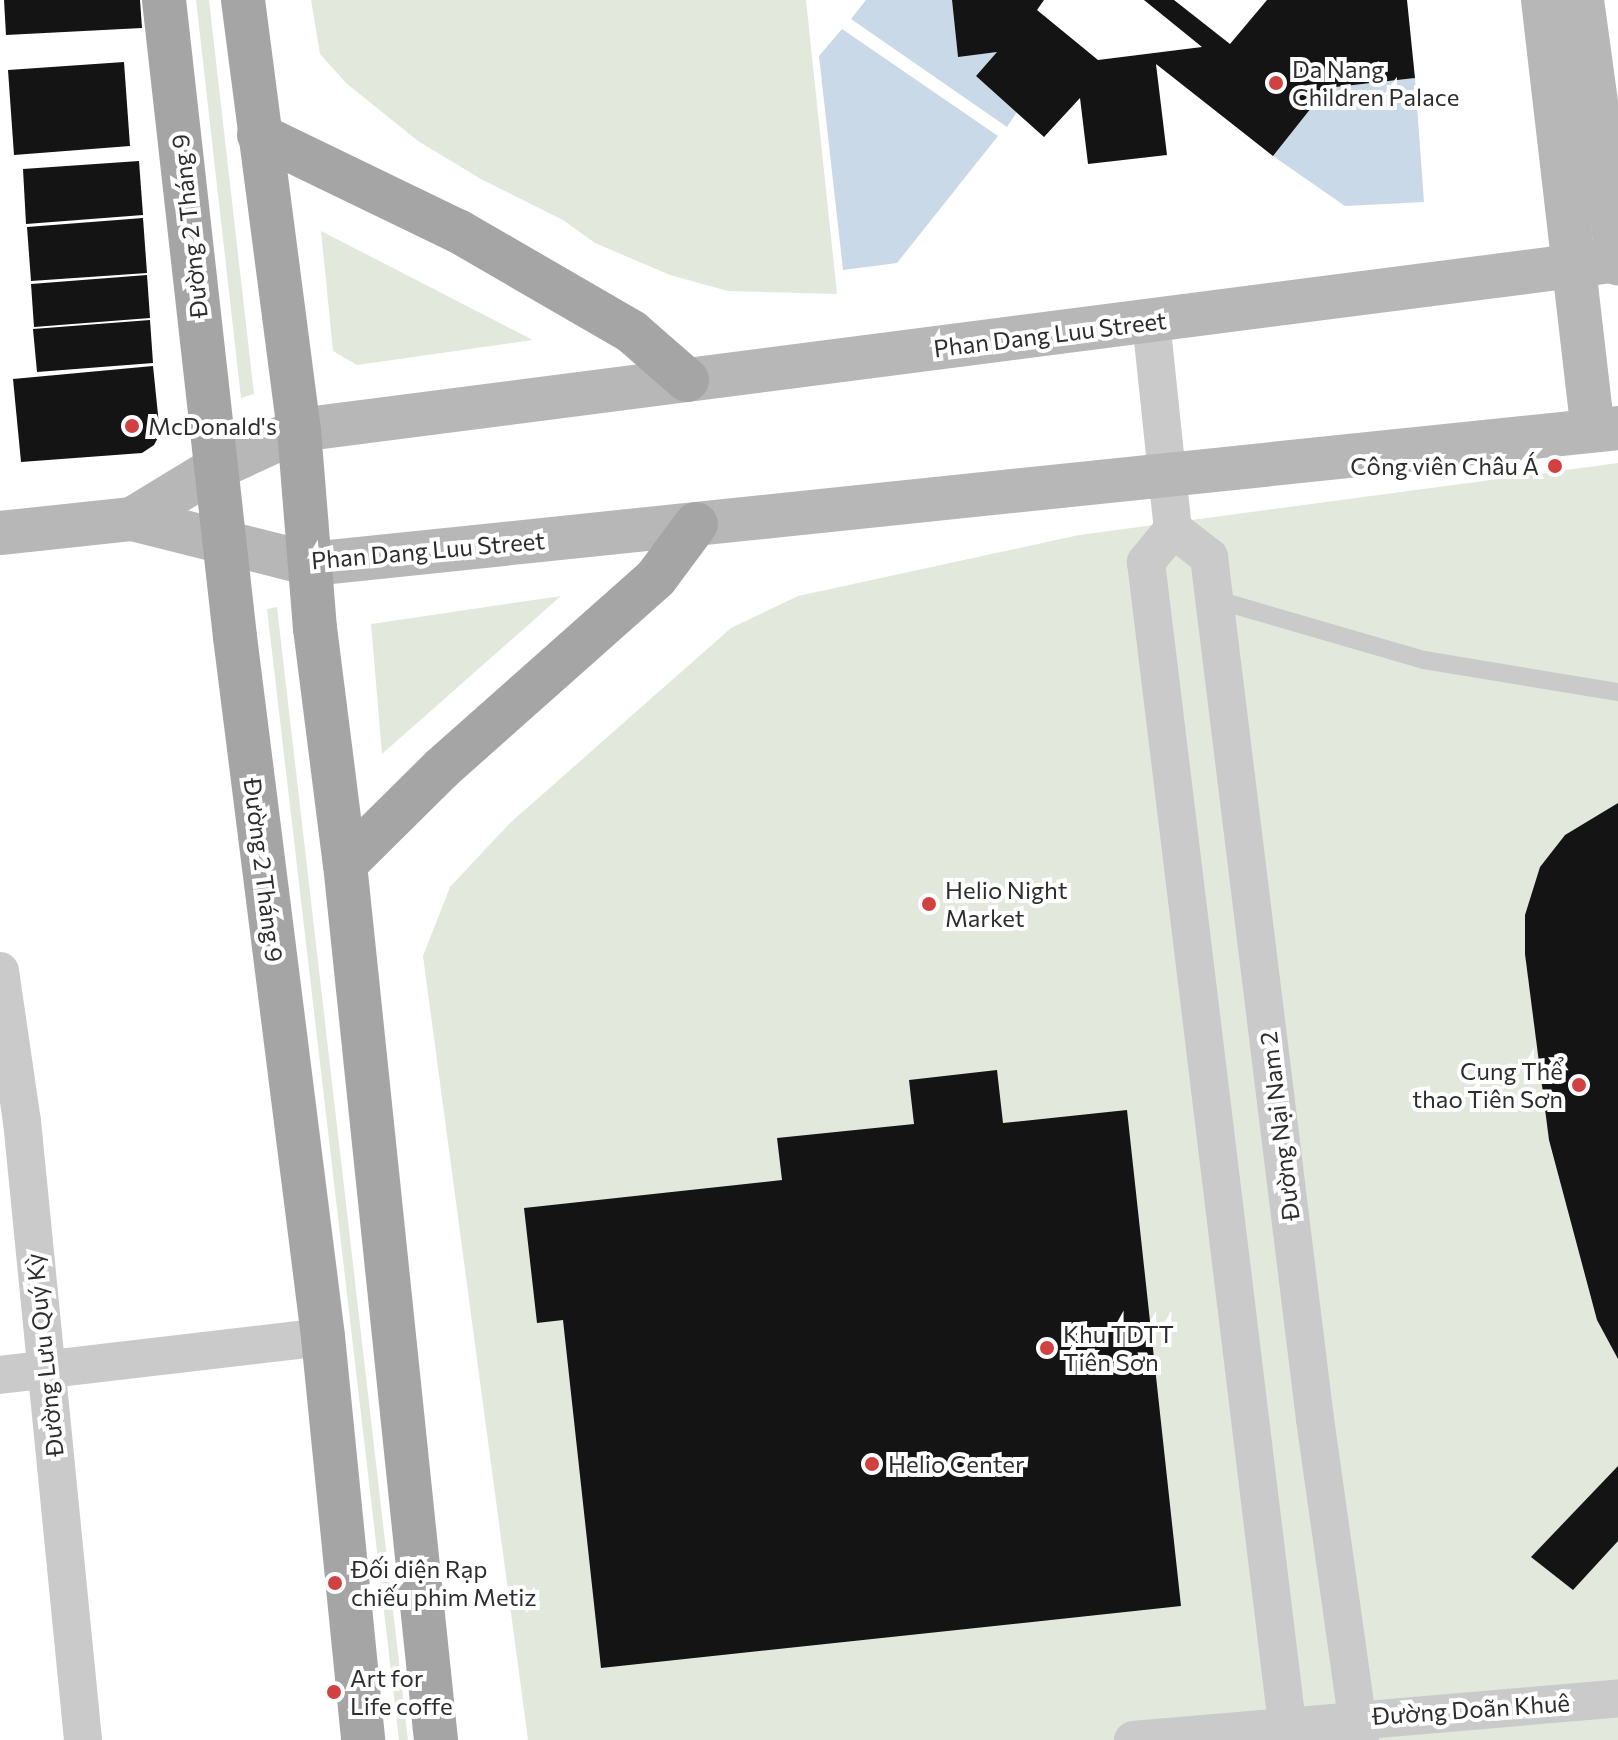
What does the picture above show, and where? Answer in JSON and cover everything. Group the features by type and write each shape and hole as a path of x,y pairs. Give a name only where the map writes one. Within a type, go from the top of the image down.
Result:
{"main road":[{"name":"Đường 2 Tháng 9","path":"164,0 224,541 323,1337 363,1740"},
{"path":"243,0 299,430 436,1740"},
{"path":"259,135 458,231 632,332 687,380"},
{"path":"345,864 442,768 656,578 696,524"}],"street":[{"path":"1543,0 1608,263"},
{"path":"1582,0 1608,263 1606,429"},
{"name":"Phan Dang Luu Street","path":"132,519 216,468 299,430 1608,263"},
{"path":"1151,321 1173,529 1146,562 1288,1732"},
{"name":"Phan Dang Luu Street","path":"132,519 311,564 1606,429"},
{"path":"0,533 132,519"},
{"name":"Đường Nại Nam 2","path":"1173,529 1209,557 1358,1729"},
{"name":"Đường Lưu Quý Kỳ","path":"0,971 11,1122 45,1370 83,1740"},
{"path":"0,1375 323,1337"},
{"name":"Đường Doãn Khuê","path":"1133,1740 1358,1729 1618,1698"}],"lane":[{"path":"1214,599 1424,660 1618,692"}],"shaded area":[{"path":"196,0 209,0 254,394 241,398"},
{"path":"311,0 806,0 837,294 728,291 670,275 595,243 563,220 481,179 418,141 346,83 320,54"},
{"path":"321,231 533,340 357,365 333,351"},
{"name":"Khu TDTT Tiên Sơn","path":"1618,463 1618,1740 528,1740 423,956 450,887 510,823 731,628 798,596 1079,535"},
{"path":"561,596 382,754 371,624"},
{"path":"277,607 408,1740 399,1740 267,609"}],"water":[{"path":"866,0 952,0 958,56 997,52 976,76 1017,112 1007,127 851,19"},
{"path":"842,29 998,136 897,263 843,270 819,56"},
{"path":"1415,78 1424,202 1345,206 1273,156 1327,88"}],"building":[{"path":"4,0 140,0 142,28 6,35"},
{"name":"Da Nang Children Palace","path":"952,0 1044,0 1037,10 1098,60 1202,47 1144,0 1174,0 1230,44 1267,0 1407,0 1415,78 1327,88 1273,156 1156,64 1167,155 1088,164 1080,98 1044,137 976,76 997,52 958,57"},
{"path":"124,62 130,146 14,155 8,70"},
{"path":"139,161 143,215 26,224 23,169"},
{"path":"143,218 147,273 31,281 27,227"},
{"path":"147,275 150,318 34,327 31,284"},
{"path":"150,320 153,363 37,372 33,329"},
{"path":"153,366 160,434 154,445 142,453 21,462 13,379"},
{"name":"Cung Thể thao Tiên Sơn","path":"1618,803 1618,1359 1597,1320 1549,1140 1525,954 1525,915 1540,867 1565,835"},
{"name":"Helio Center","path":"997,1070 1003,1123 1127,1110 1181,1606 601,1668 563,1320 537,1323 524,1208 782,1180 777,1138 914,1124 909,1080"},
{"path":"1618,1466 1618,1541 1573,1590 1531,1557"}],"place":[{"name":"Da Nang Children Palace","path":"1276,83"},
{"name":"McDonald's","path":"132,426"},
{"name":"Công viên Châu Á","path":"1555,466"},
{"name":"Helio Night Market","path":"929,904"},
{"name":"Cung Thể thao Tiên Sơn","path":"1579,1085"},
{"name":"Khu TDTT Tiên Sơn","path":"1047,1348"},
{"name":"Helio Center","path":"872,1464"},
{"name":"Đối diện Rạp chiếu phim Metiz","path":"335,1583"},
{"name":"Art for Life coffe","path":"334,1692"}]}
